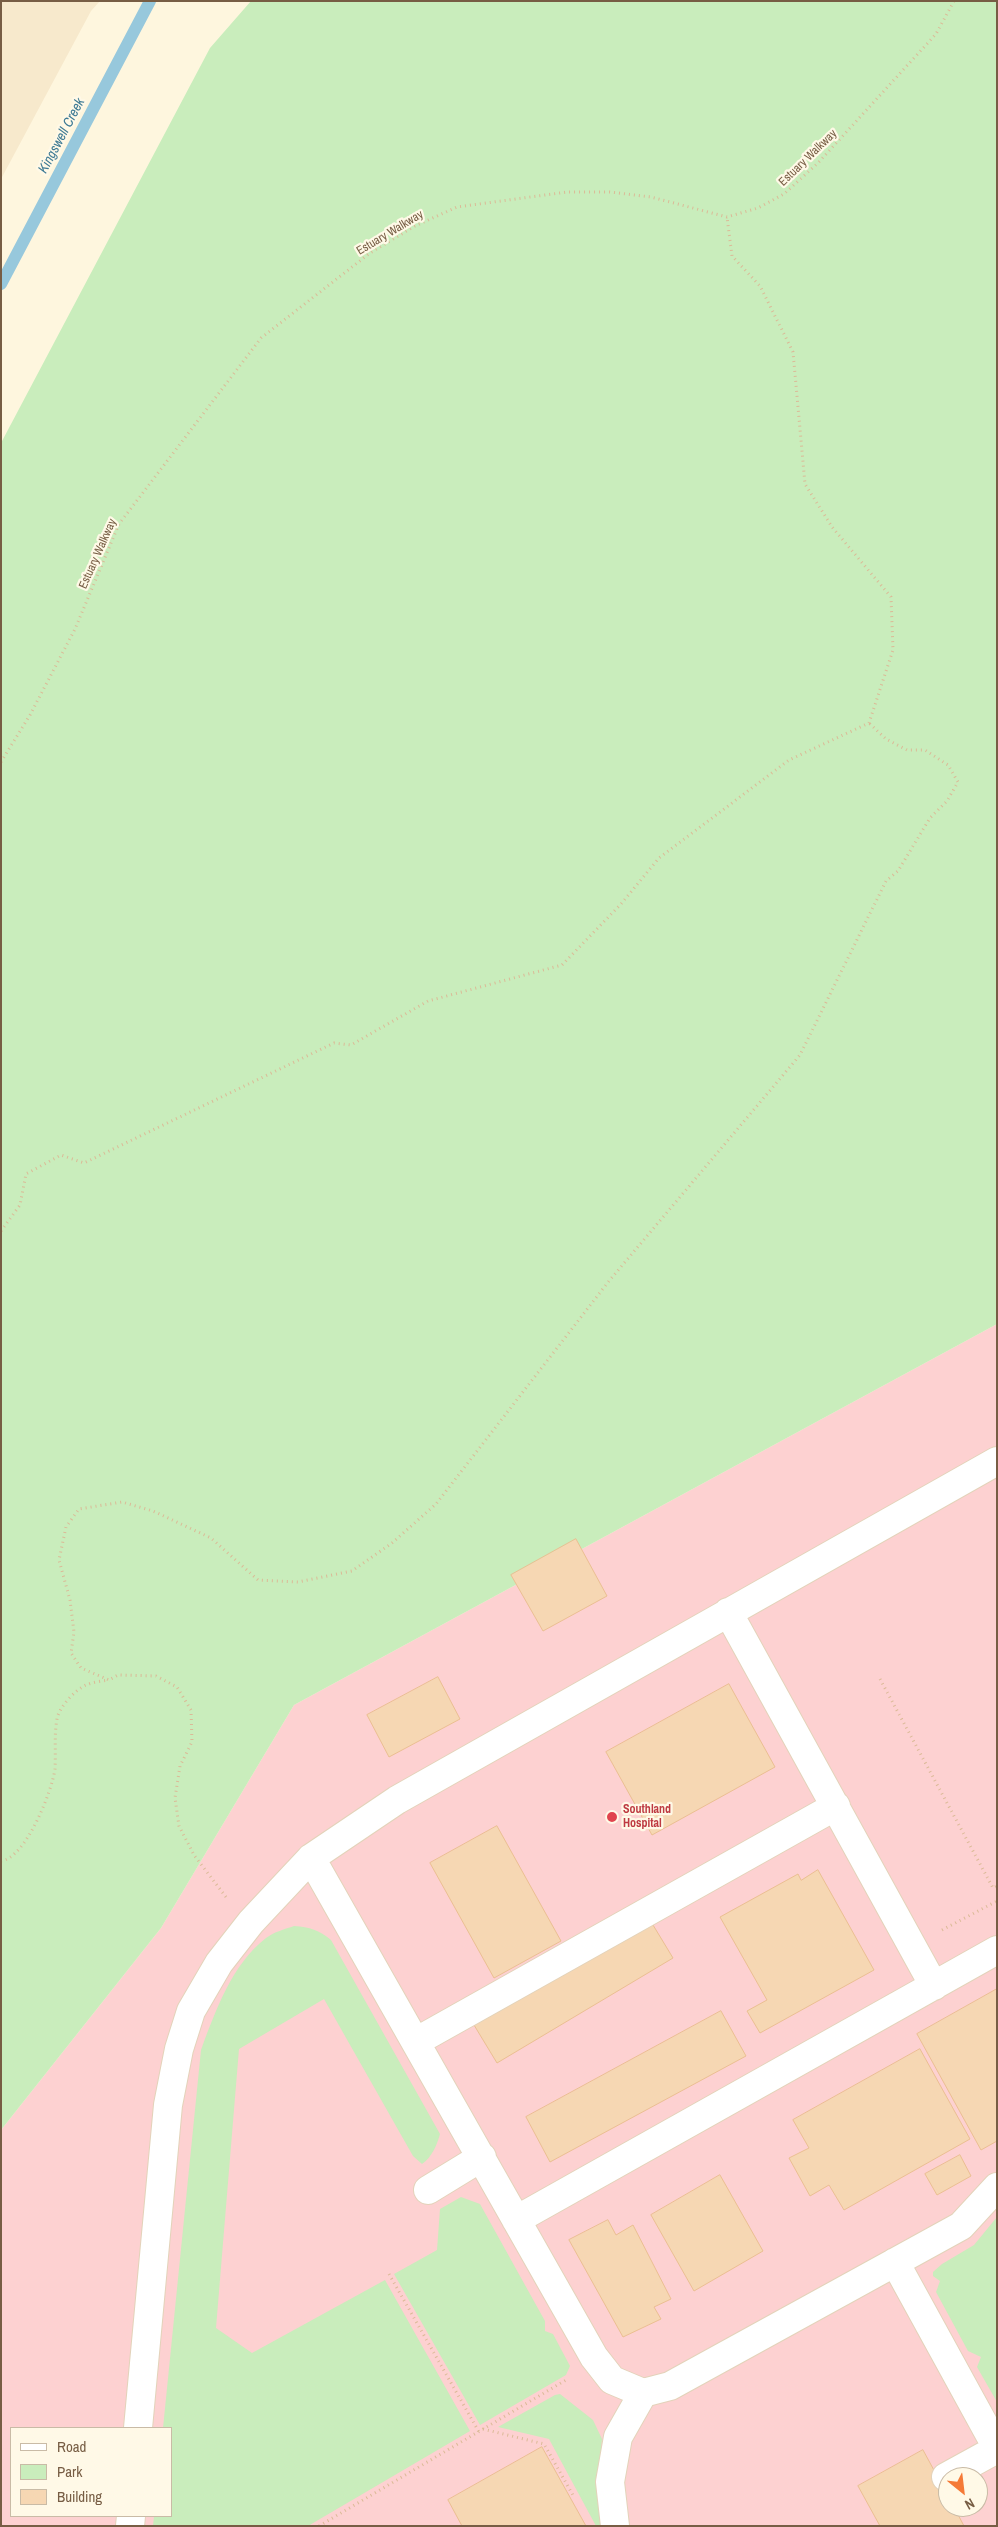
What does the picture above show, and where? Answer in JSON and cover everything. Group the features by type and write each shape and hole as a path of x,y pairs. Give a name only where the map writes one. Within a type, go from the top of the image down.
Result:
{"lane":[{"path":"138,2427 168,2105 179,2049 192,2011 219,1963 251,1922 311,1858 397,1800 997,1461"},
{"path":"728,1612 934,1986"},
{"path":"417,2042 836,1806"},
{"path":"311,1858 597,2362 612,2380 643,2393 670,2386 961,2226 997,2187"},
{"path":"516,2220 997,1950"},
{"path":"428,2190 482,2158"},
{"path":"896,2262 997,2448 964,2467"},
{"path":"615,2526 610,2482 618,2437 643,2393"}],"path":[{"name":"Estuary Walkway","path":"1,762 30,715 74,628 119,524 261,338 370,253 415,226 457,207 558,193 610,192 651,197 727,217 758,208 784,194 818,163 936,34 954,1"},
{"path":"1,1232 20,1205 26,1174 61,1155 84,1162 334,1043 351,1045 428,1001 562,965 621,904 658,858 789,760 869,723 893,650 891,597 832,527 806,484 793,352 760,286 732,256 727,217"},
{"path":"109,1680 81,1668 71,1653 74,1632 70,1600 59,1560 66,1527 79,1509 122,1502 153,1511 211,1538 258,1580 298,1582 352,1571 392,1543 436,1504 609,1281 800,1055 886,881 898,871 930,818 947,801 958,782 948,765 925,750 907,750 886,738 869,723"},
{"path":"1,1861 6,1860 24,1845 40,1813 54,1771 57,1717 69,1699 86,1685 109,1680 118,1675 156,1676 178,1687 190,1710 192,1742 180,1766 175,1798 179,1826 199,1862 220,1890 251,1922"},
{"path":"880,1679 993,1888 997,1886"},
{"path":"912,1946 997,1901"},
{"path":"389,2274 479,2432"},
{"path":"319,2526 597,2362"},
{"path":"483,2429 544,2444 576,2501"}],"shaded area":[{"path":"1,1 100,1 91,11 1,179"},
{"name":"Southland Hospital","path":"997,1324 997,2526 1,2526 1,2130 161,1928 294,1705"}],"green space":[{"path":"251,1 997,1 997,1324 294,1705 161,1928 1,2130 1,443 210,48"},
{"path":"294,1926 305,1927 331,1940 440,2134 434,2150 422,2164 413,2156 324,1999 239,2049 216,2328 252,2353 385,2280 470,2431 308,2526 153,2526 154,2517 172,2517 172,2427 163,2427 201,2050 212,2020 234,1975 254,1949 276,1932"},
{"path":"461,2197 480,2204 545,2321 545,2331 553,2334 570,2366 566,2375 480,2425 394,2274 437,2250 440,2209"},
{"path":"997,2217 997,2402 977,2367 981,2357 968,2351 936,2292 940,2281 933,2276 933,2272 942,2264 974,2245"},
{"path":"560,2394 593,2420 602,2439 597,2491 603,2526 596,2526 549,2439 498,2427"}],"building":[{"path":"576,1539 607,1596 543,1631 511,1575"},
{"path":"438,1677 460,1719 389,1757 367,1715"},
{"path":"729,1684 775,1767 652,1835 606,1752"},
{"path":"497,1826 561,1941 494,1978 430,1863"},
{"path":"818,1870 874,1970 760,2033 747,2011 767,2000 720,1917 798,1874 801,1880"},
{"path":"650,1920 673,1958 497,2063 474,2025"},
{"path":"997,1989 997,2141 981,2150 917,2034"},
{"path":"721,2011 746,2056 550,2162 526,2117"},
{"path":"920,2049 970,2139 844,2210 829,2185 810,2196 789,2158 809,2148 793,2120"},
{"path":"960,2155 971,2176 937,2195 925,2174"},
{"path":"720,2175 763,2251 694,2291 651,2215"},
{"path":"608,2220 616,2235 633,2225 671,2299 654,2307 661,2319 623,2337 569,2240"},
{"path":"542,2447 586,2526 462,2526 448,2500"},
{"path":"923,2450 938,2478 938,2517 959,2517 964,2526 880,2526 858,2486"}],"waterway":[{"name":"Kingswell Creek","path":"1,284 150,1"}],"place":[{"name":"Southland Hospital","path":"612,1817"}]}
